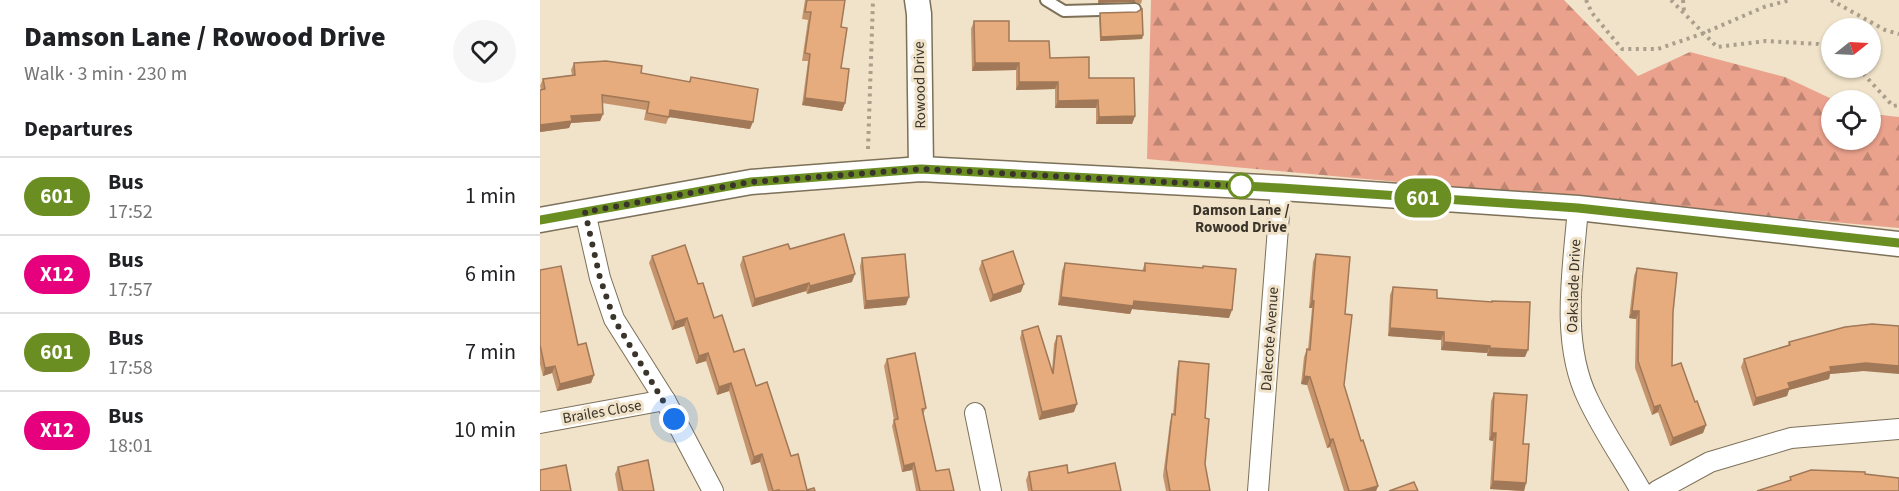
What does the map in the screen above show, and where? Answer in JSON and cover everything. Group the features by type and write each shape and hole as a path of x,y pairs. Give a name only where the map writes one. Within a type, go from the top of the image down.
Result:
{"street":[{"name":"Rowood Drive","path":"917,0 920,35 921,169"},
{"path":"540,220 751,182 921,169 1281,188 1578,208 1899,243"},
{"name":"Dalecote Avenue","path":"1258,491 1281,188"},
{"name":"Oakslade Drive","path":"1578,208 1572,334 1576,364 1587,398 1641,491"},
{"path":"585,212 600,278 614,319 665,400 712,491"},
{"name":"Brailes Close","path":"540,423 665,400"},
{"path":"975,413 992,491"},
{"path":"1657,491 1710,462 1791,438 1899,429"}],"lane":[{"path":"1046,0 1064,11 1134,9"}],"path":[{"path":"867,173 873,0"},
{"path":"1586,0 1592,13 1622,49 1658,49 1704,33 1764,7 1790,0"},
{"path":"1671,0 1717,47 1766,41 1821,46"},
{"path":"1683,0 1684,13"},
{"path":"1831,0 1885,30 1899,34"},
{"path":"1867,78 1893,106 1899,105"}],"green space":[{"path":"1151,0 1564,0 1638,76 1690,52 1785,77 1821,94 1821,150 1881,150 1881,115 1899,117 1899,228 1147,159"}],"building":[{"path":"807,0 845,0 841,27 847,28 841,68 849,69 845,103 805,98 810,54 805,53 811,12 805,12"},
{"path":"1142,9 1143,35 1101,37 1100,13 1137,12"},
{"path":"974,21 1009,21 1009,41 1049,41 1050,58 1089,57 1089,78 1134,78 1135,116 1099,117 1098,100 1058,101 1058,82 1019,82 1019,63 975,63"},
{"path":"606,61 642,66 641,73 690,82 691,77 758,89 753,122 670,110 669,117 647,113 649,102 602,95 603,114 571,116 572,121 540,125 540,90 545,89 543,79 575,75 574,63"},
{"path":"844,234 855,274 810,286 809,283 755,299 743,257 788,244 790,249"},
{"path":"685,245 698,284 703,283 714,318 722,315 734,352 744,349 756,386 767,382 791,456 798,454 807,490 814,488 815,491 773,491 762,454 754,457 731,383 719,387 708,353 699,356 687,318 675,322 652,256"},
{"path":"1013,251 1024,284 993,295 982,261"},
{"path":"905,254 909,297 866,301 862,258"},
{"path":"1316,254 1350,257 1345,314 1352,315 1344,385 1378,486 1360,491 1349,491 1310,377 1304,376 1307,349 1310,350"},
{"path":"1065,263 1145,271 1145,263 1236,269 1232,310 1134,301 1133,306 1061,297"},
{"path":"561,266 578,345 586,343 594,375 560,384 555,366 545,368 540,345 540,270"},
{"path":"1637,268 1677,273 1673,312 1672,366 1681,363 1706,425 1673,438 1660,405 1654,407 1638,361 1639,311 1632,311"},
{"path":"1393,287 1437,290 1437,298 1530,302 1528,350 1444,342 1444,332 1390,328"},
{"path":"1872,324 1899,326 1899,366 1866,363 1830,367 1831,371 1788,383 1790,388 1756,398 1744,359 1790,345 1789,342 1845,327"},
{"path":"1038,326 1053,374 1057,336 1061,336 1077,404 1042,412 1022,331"},
{"path":"915,353 926,408 922,409 936,471 949,469 954,491 920,491 914,463 904,466 894,420 898,419 887,359"},
{"path":"1179,361 1209,364 1205,418 1209,419 1205,464 1210,491 1170,491 1166,468 1172,414 1175,415"},
{"path":"1494,393 1527,395 1523,444 1529,444 1526,483 1493,481 1496,433 1492,433"},
{"path":"648,460 654,491 623,491 618,467"},
{"path":"1115,463 1121,491 1032,491 1029,472 1067,465 1068,473"},
{"path":"566,465 571,491 540,491 540,470"},
{"path":"1811,470 1865,472 1865,474 1899,478 1899,491 1757,491 1791,480 1790,477"},
{"path":"1414,482 1418,491 1389,491"}],"bus line":[{"name":"601","path":"540,220 751,182 921,169 1281,188 1578,208 1899,243"}],"place":[{"name":"Damson Lane / Rowood Drive","path":"1241,186"}],"route":[{"path":"674,419 665,400 614,319 600,278 585,212 751,182 921,169 1241,186"}]}
